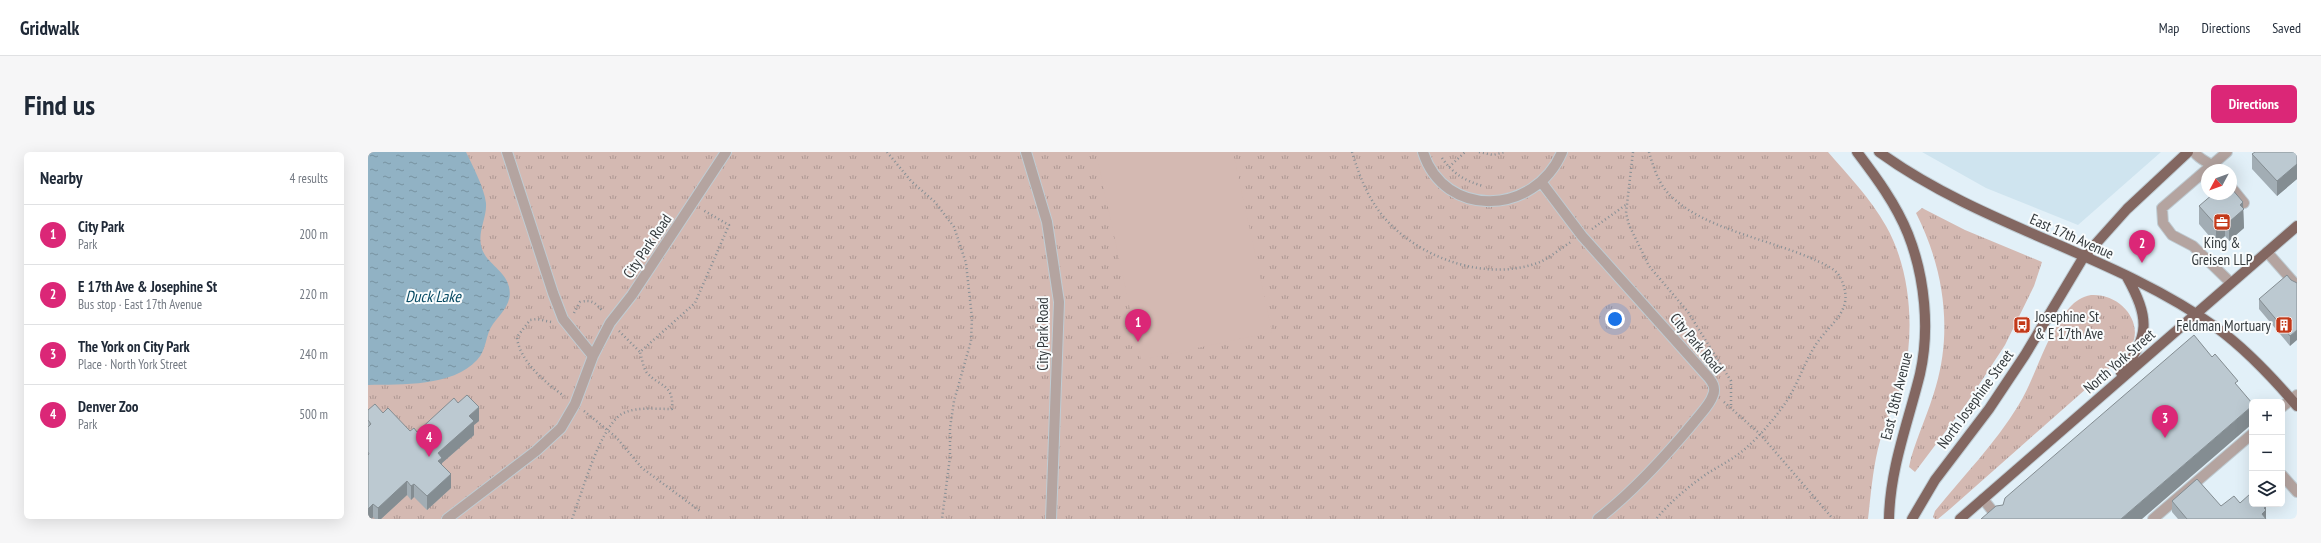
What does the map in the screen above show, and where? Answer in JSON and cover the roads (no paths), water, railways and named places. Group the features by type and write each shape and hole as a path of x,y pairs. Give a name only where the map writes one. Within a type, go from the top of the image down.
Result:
{"main road":[{"name":"East 18th Avenue","path":"1857,152 1886,194 1905,226 1917,264 1922,296 1924,342 1921,366 1895,466 1889,519"},
{"name":"East 17th Avenue","path":"1879,152 1956,200 2127,277 2196,314 2243,350 2295,400"},
{"name":"North Josephine Street","path":"1912,519 1935,480 1989,409 2017,367 2083,258 2127,209 2188,152"},
{"name":"North York Street","path":"1960,519 2297,226"},
{"path":"2105,393 2134,357 2145,330 2141,305 2127,277"}],"lane":[{"path":"507,152 553,293 563,319 593,356"},
{"name":"City Park Road","path":"447,519 530,455 561,428 575,404 593,356 610,323 632,295 726,152"},
{"name":"City Park Road","path":"1026,152 1047,222 1059,302 1051,519"},
{"path":"1423,152 1437,177 1447,186 1469,198 1495,202 1520,196 1542,183 1557,163 1562,152"},
{"path":"2194,152 2201,161 2207,164"},
{"path":"2217,164 2227,152"},
{"path":"2201,178 2162,208 2163,223 2172,235 2193,246 2231,283"},
{"name":"City Park Road","path":"1542,183 1582,236 1709,378 1714,387 1713,396 1683,435 1622,501 1598,519"},
{"path":"2237,195 2244,203"},
{"path":"2267,252 2297,286"},
{"path":"2285,406 2295,400"},
{"path":"2153,519 2249,439"},
{"path":"2285,478 2297,492"},
{"path":"1983,499 1999,519"}],"water":[{"name":"Duck Lake","path":"368,152 466,152 481,184 485,197 486,208 480,240 481,245 486,257 507,281 510,293 508,303 490,328 483,352 477,360 467,369 440,380 411,384 368,385"}],"place":[{"name":"King & Greisen LLP","path":"2222,222"},
{"name":"E 17th Ave & Josephine St","path":"2142,263"},
{"name":"Josephine St & E 17th Ave","path":"2022,325"},
{"name":"Feldman Mortuary","path":"2284,325"},
{"name":"City Park","path":"1138,342"},
{"name":"The York on City Park","path":"2165,438"},
{"name":"Denver Zoo","path":"429,457"}]}
